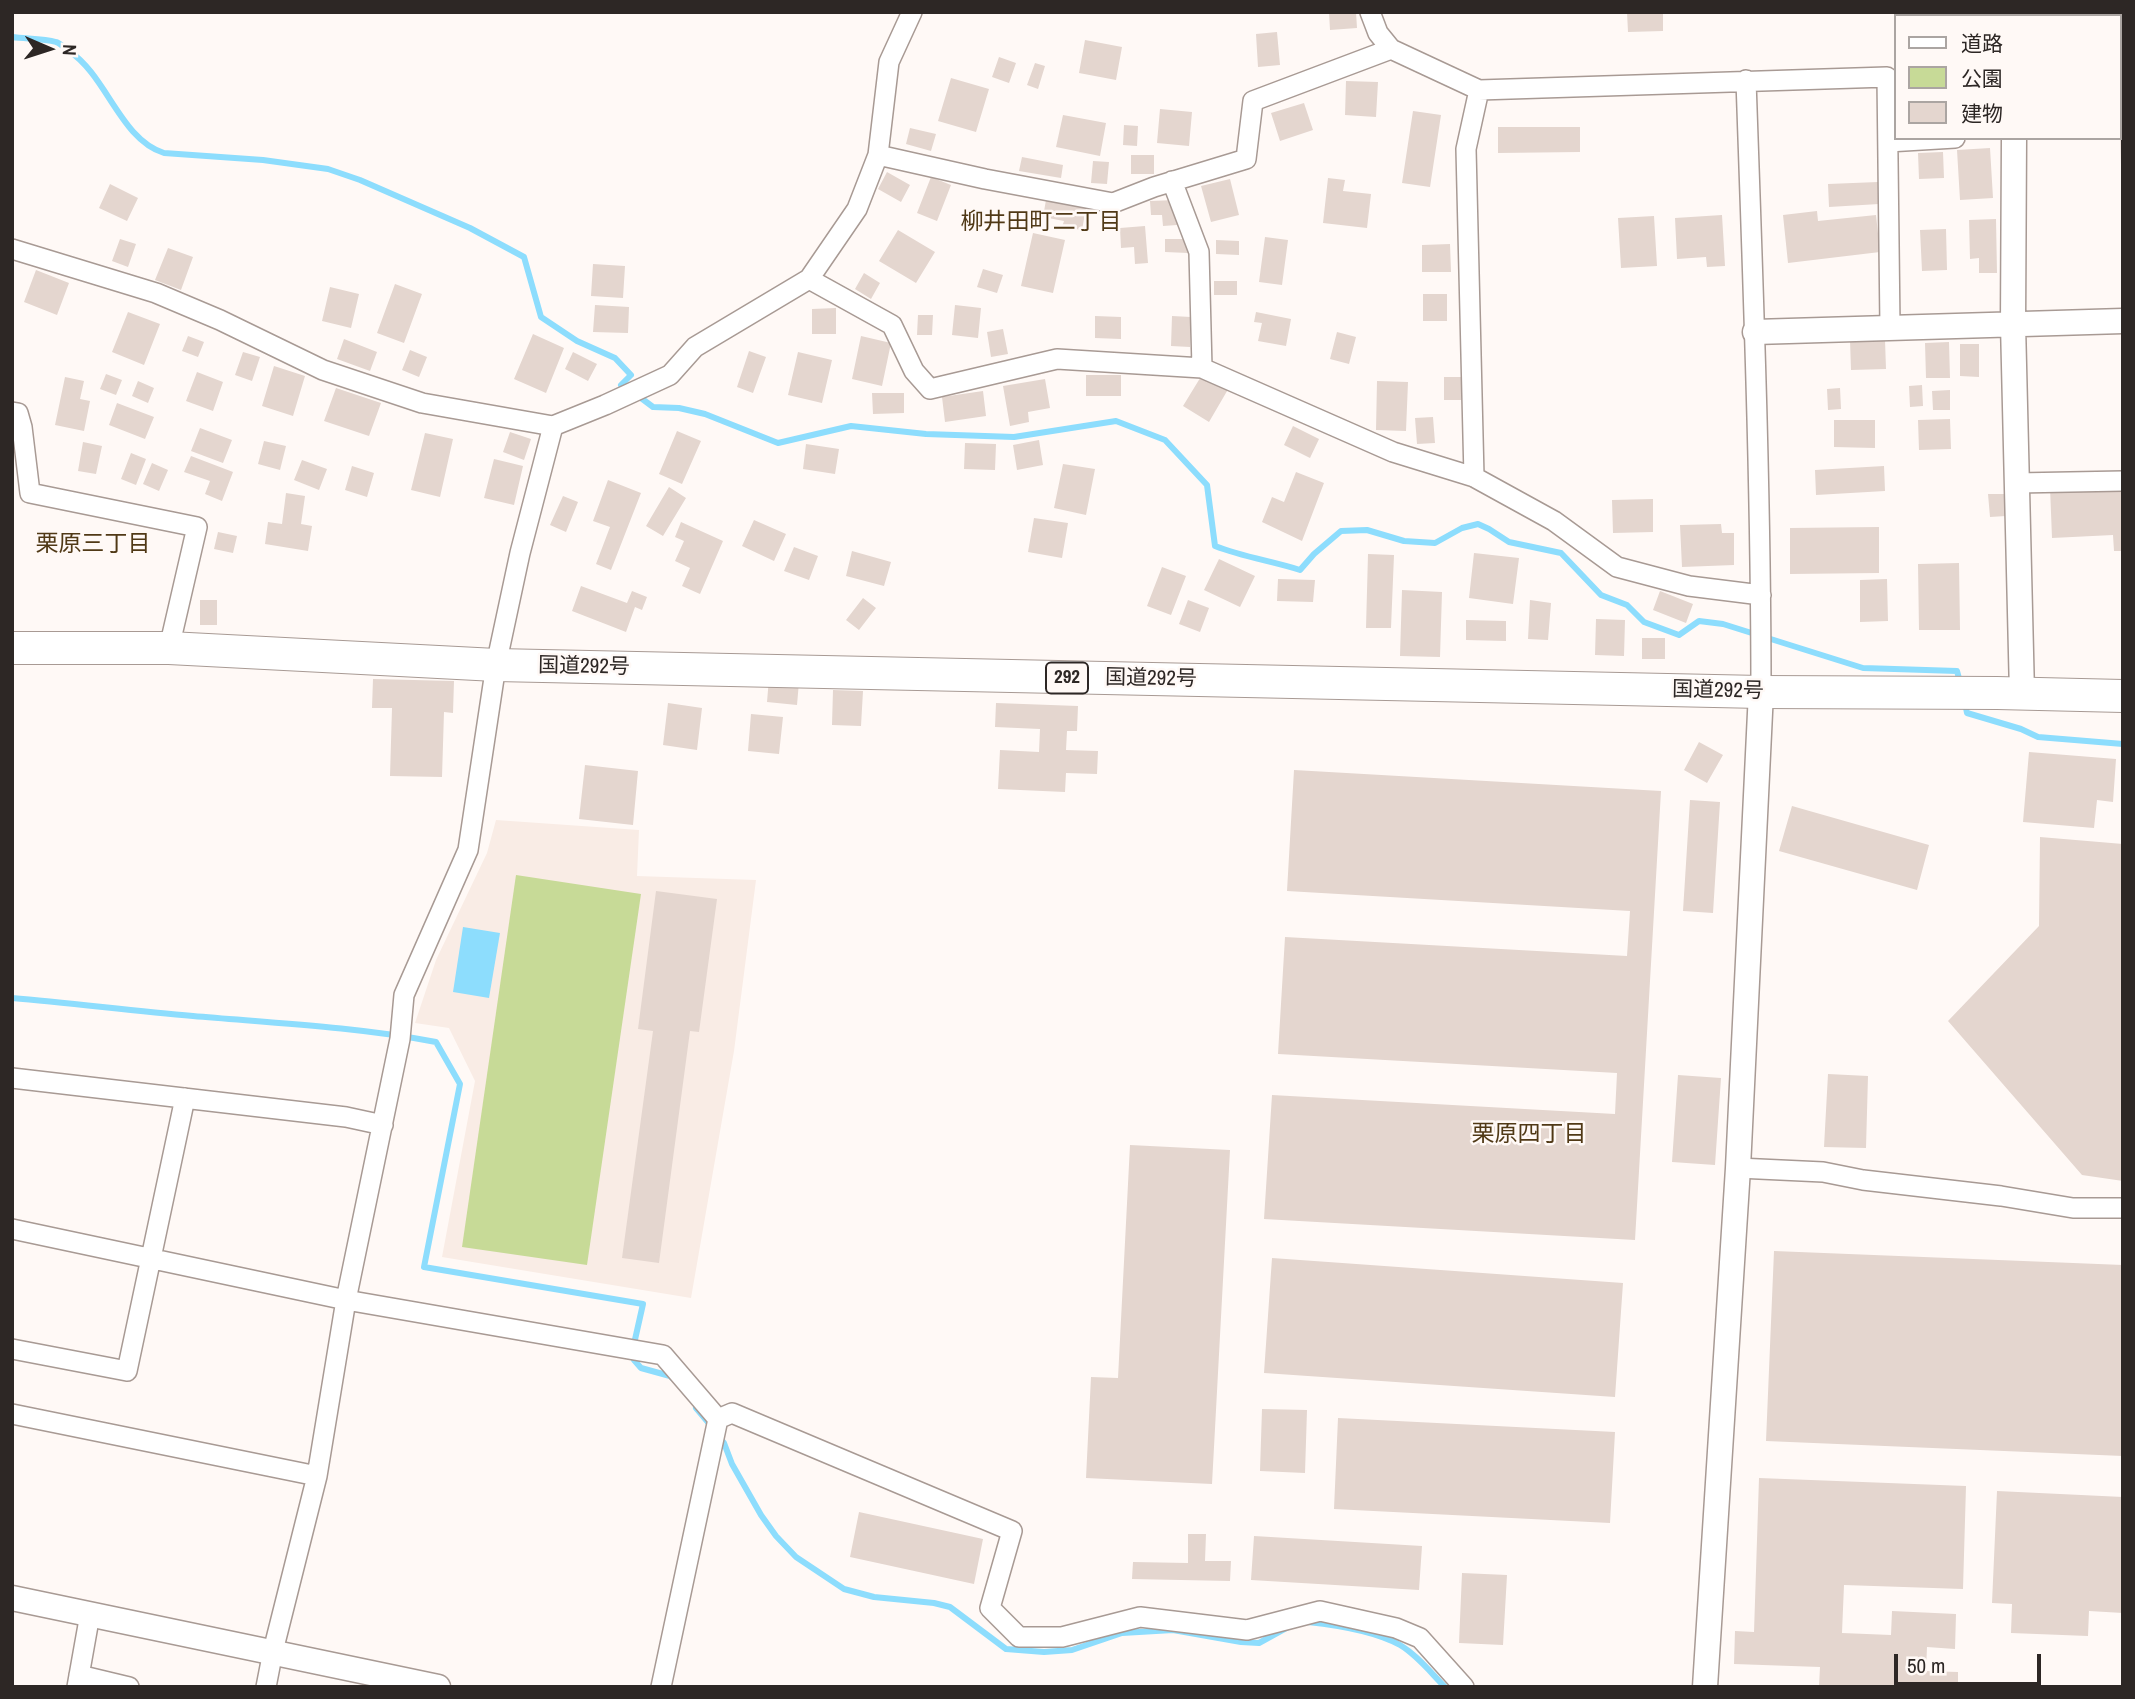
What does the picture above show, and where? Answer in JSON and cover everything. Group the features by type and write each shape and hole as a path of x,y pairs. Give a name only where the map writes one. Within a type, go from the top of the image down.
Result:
{"highway":[{"name":"国道292号","path":"12,648 169,649 496,665 1761,692 2123,696"}],"street":[{"path":"12,249 156,293 220,320 323,370 397,395 422,403 553,426 670,375 695,347 808,279 857,209 878,155 889,62 912,12"},
{"path":"1370,12 1378,33 1391,49 1479,90 1887,77 1890,327"},
{"path":"878,155 985,179 1113,203 1172,181 1246,159 1253,101 1391,49"},
{"path":"1705,1687 1738,1168 1761,692 1755,332 1746,80"},
{"path":"1474,477 1466,149 1479,90"},
{"path":"1888,142 1922,140"},
{"path":"2014,140 2013,324 2022,694"},
{"path":"1172,181 1199,252 1202,368"},
{"path":"808,279 892,325 914,371 930,389 1057,359 1202,368 1394,452 1474,477 1554,522 1616,567 1689,586 1761,595"},
{"path":"1755,332 2123,321"},
{"path":"12,412 18,413 22,428 30,493 197,527 169,649"},
{"path":"266,1687 317,1476 346,1300 400,1039 404,995 468,850 496,665 520,553 553,426"},
{"path":"2017,483 2123,481"},
{"path":"12,1078 346,1117 383,1125"},
{"path":"12,1349 127,1371 149,1259 186,1098"},
{"path":"1738,1168 1823,1172 1863,1180 2001,1196 2073,1208 2123,1208"},
{"path":"12,1229 346,1300 663,1355 718,1419"},
{"path":"718,1419 732,1413 1012,1531 990,1608 1019,1637 1062,1637 1140,1617 1247,1630 1320,1611 1395,1628 1420,1638 1464,1687"},
{"path":"12,1414 317,1476"},
{"path":"662,1687 718,1419"},
{"path":"12,1598 438,1687"},
{"path":"90,1614 78,1681 130,1687"}],"shaded area":[{"path":"496,820 639,830 637,876 756,880 734,1051 691,1298 442,1257 475,1081 449,1028 415,1023 436,960 487,853"}],"green space":[{"path":"516,875 641,894 587,1265 462,1247"}],"water":[{"path":"463,927 500,933 489,998 453,992"}],"building":[{"path":"1329,12 1356,12 1357,28 1330,30"},
{"path":"1627,12 1663,12 1663,31 1628,32"},
{"path":"1277,32 1280,65 1258,67 1256,34"},
{"path":"1085,40 1122,47 1116,80 1079,73"},
{"path":"999,57 1016,63 1009,83 992,77"},
{"path":"1035,63 1045,66 1038,89 1027,85"},
{"path":"951,78 989,89 976,132 938,121"},
{"path":"1346,81 1378,82 1376,117 1345,115"},
{"path":"2121,96 2123,96 2123,165"},
{"path":"1304,103 1313,130 1280,141 1271,113"},
{"path":"1160,109 1192,112 1189,146 1157,143"},
{"path":"1413,111 1441,115 1430,187 1402,183"},
{"path":"1063,115 1106,123 1100,156 1056,147"},
{"path":"1124,125 1138,126 1137,146 1123,145"},
{"path":"1498,127 1580,127 1580,152 1498,153"},
{"path":"910,128 936,134 931,151 906,144"},
{"path":"1990,148 1993,198 1960,200 1957,150"},
{"path":"1943,152 1944,178 1919,179 1918,153"},
{"path":"1131,155 1154,155 1154,174 1131,174"},
{"path":"1022,157 1063,165 1061,178 1019,171"},
{"path":"1093,161 1109,162 1107,184 1091,183"},
{"path":"887,172 910,185 901,202 878,189"},
{"path":"931,177 951,185 937,221 917,213"},
{"path":"1328,178 1345,180 1343,191 1371,194 1367,228 1323,223"},
{"path":"1230,179 1239,215 1211,222 1201,186"},
{"path":"1878,182 1879,204 1829,207 1828,184"},
{"path":"110,184 138,198 127,221 99,208"},
{"path":"1046,200 1086,208 1082,230 1062,227 1064,221 1043,217"},
{"path":"1176,200 1177,225 1163,226 1162,215 1151,215 1150,201"},
{"path":"1817,211 1818,221 1876,215 1880,252 1788,263 1783,215"},
{"path":"1722,215 1725,266 1707,267 1706,257 1677,259 1675,218"},
{"path":"1654,216 1657,266 1621,268 1618,218"},
{"path":"1996,219 1997,273 1979,273 1979,258 1970,259 1969,220"},
{"path":"1145,226 1148,263 1135,264 1134,247 1121,248 1120,228"},
{"path":"1946,229 1947,270 1922,271 1920,230"},
{"path":"898,230 935,252 916,283 879,261"},
{"path":"1033,233 1065,240 1053,293 1021,286"},
{"path":"1265,237 1288,240 1282,285 1259,282"},
{"path":"120,239 136,244 128,267 112,261"},
{"path":"1165,239 1188,239 1188,253 1165,252"},
{"path":"1216,240 1239,241 1239,255 1216,254"},
{"path":"1450,244 1451,272 1422,272 1422,245"},
{"path":"168,248 193,257 181,290 155,280"},
{"path":"593,264 625,266 623,298 591,296"},
{"path":"983,269 1003,275 997,293 977,287"},
{"path":"36,270 69,283 57,315 24,302"},
{"path":"864,273 880,283 871,299 855,289"},
{"path":"1214,281 1237,281 1237,295 1214,295"},
{"path":"395,284 422,294 404,343 377,333"},
{"path":"330,287 359,294 351,328 322,321"},
{"path":"1423,294 1447,294 1447,321 1423,321"},
{"path":"595,305 629,307 628,333 593,332"},
{"path":"955,305 981,308 978,338 952,335"},
{"path":"836,308 836,334 812,334 812,309"},
{"path":"128,312 160,324 144,365 112,352"},
{"path":"1256,312 1291,319 1286,346 1258,341 1262,323 1254,322"},
{"path":"918,315 933,315 932,335 917,335"},
{"path":"1095,316 1121,317 1121,339 1095,338"},
{"path":"1172,316 1191,317 1190,347 1171,346"},
{"path":"1003,329 1008,354 991,357 987,332"},
{"path":"1337,332 1356,337 1349,364 1330,359"},
{"path":"533,334 564,348 546,393 514,379"},
{"path":"188,336 204,342 198,357 182,351"},
{"path":"861,336 891,343 882,386 852,379"},
{"path":"344,339 377,352 370,371 337,359"},
{"path":"1850,340 1885,340 1886,369 1851,370"},
{"path":"1949,342 1950,378 1926,378 1925,343"},
{"path":"1960,344 1979,344 1979,377 1960,376"},
{"path":"410,350 427,357 419,377 402,370"},
{"path":"749,351 766,357 753,393 737,387"},
{"path":"243,352 260,357 252,381 235,375"},
{"path":"573,352 597,364 588,381 565,369"},
{"path":"798,352 832,360 822,403 788,395"},
{"path":"274,366 305,376 293,416 262,406"},
{"path":"1205,370 1230,386 1209,422 1183,406"},
{"path":"197,372 223,382 213,411 186,401"},
{"path":"106,374 122,380 116,395 100,389"},
{"path":"1086,375 1121,375 1121,396 1086,396"},
{"path":"65,377 84,381 80,399 90,401 84,431 55,425"},
{"path":"1444,377 1461,377 1461,400 1444,400"},
{"path":"1045,379 1050,408 1028,412 1029,422 1010,426 1003,386"},
{"path":"138,381 154,388 148,403 132,396"},
{"path":"1377,381 1408,382 1406,431 1376,430"},
{"path":"1922,385 1923,406 1910,407 1909,386"},
{"path":"336,388 381,403 369,436 324,421"},
{"path":"1840,388 1841,409 1828,410 1827,389"},
{"path":"1950,390 1950,410 1933,410 1932,391"},
{"path":"983,391 986,416 945,422 942,397"},
{"path":"872,393 904,393 904,413 873,414"},
{"path":"117,403 154,417 145,439 109,425"},
{"path":"1433,417 1435,443 1417,444 1415,418"},
{"path":"1950,419 1951,449 1919,450 1918,420"},
{"path":"1834,420 1875,420 1875,448 1834,447"},
{"path":"1293,426 1319,439 1310,458 1284,445"},
{"path":"200,428 232,440 223,463 191,451"},
{"path":"677,431 701,441 682,484 659,474"},
{"path":"510,432 531,439 524,460 503,452"},
{"path":"425,433 453,439 440,497 411,490"},
{"path":"1039,440 1043,465 1017,470 1013,445"},
{"path":"264,441 286,446 280,470 258,464"},
{"path":"83,442 102,446 96,474 78,471"},
{"path":"965,443 996,444 995,470 964,469"},
{"path":"806,444 839,449 835,474 803,469"},
{"path":"131,453 146,459 136,485 121,479"},
{"path":"191,456 233,472 222,501 205,494 210,481 184,472"},
{"path":"494,459 523,466 514,505 484,498"},
{"path":"302,460 327,469 319,490 294,480"},
{"path":"152,463 168,470 159,491 143,484"},
{"path":"1063,464 1095,469 1086,515 1054,508"},
{"path":"352,466 374,473 367,497 345,490"},
{"path":"1884,466 1885,491 1816,495 1815,470"},
{"path":"1296,472 1324,483 1302,541 1262,522 1272,497 1284,502"},
{"path":"608,480 641,493 611,570 596,564 610,527 593,521"},
{"path":"2123,484 2123,551 2114,551 2113,535 2052,538 2050,487"},
{"path":"669,487 686,498 663,536 646,526"},
{"path":"286,493 305,496 301,524 312,526 308,551 265,544 268,522 282,524"},
{"path":"1988,494 2005,494 2006,516 1990,517"},
{"path":"563,496 578,502 566,532 550,525"},
{"path":"1653,499 1653,532 1613,533 1612,500"},
{"path":"1034,518 1068,523 1062,558 1028,552"},
{"path":"754,520 786,534 774,561 742,546"},
{"path":"681,522 723,541 700,594 682,586 690,568 675,561 684,541 675,537"},
{"path":"1721,524 1722,533 1734,533 1734,565 1682,567 1680,525"},
{"path":"1879,527 1879,573 1790,574 1790,528"},
{"path":"218,532 237,536 233,553 214,549"},
{"path":"794,547 818,556 809,580 784,571"},
{"path":"852,551 891,562 884,586 846,576"},
{"path":"1474,553 1519,558 1513,604 1469,598"},
{"path":"1368,554 1394,555 1391,628 1366,628"},
{"path":"1219,559 1255,576 1240,607 1204,590"},
{"path":"1959,563 1960,630 1919,630 1918,564"},
{"path":"1162,567 1186,576 1171,615 1147,606"},
{"path":"1278,579 1315,580 1313,602 1277,601"},
{"path":"1887,579 1888,621 1860,622 1860,580"},
{"path":"581,586 627,603 632,591 647,597 642,610 635,607 626,632 572,611"},
{"path":"1402,590 1442,592 1440,657 1400,656"},
{"path":"1660,591 1693,604 1686,623 1653,610"},
{"path":"863,598 876,608 859,630 846,620"},
{"path":"200,600 217,600 217,625 200,625"},
{"path":"1188,600 1209,608 1200,632 1179,624"},
{"path":"1530,600 1551,603 1548,640 1528,639"},
{"path":"1596,619 1625,620 1624,656 1595,655"},
{"path":"1466,620 1506,621 1506,641 1466,640"},
{"path":"1642,638 1665,638 1665,659 1642,659"},
{"path":"769,678 799,682 797,705 767,702"},
{"path":"373,679 454,681 453,713 444,712 442,777 390,776 392,708 372,708"},
{"path":"833,690 863,691 861,726 832,725"},
{"path":"668,703 702,708 697,750 663,745"},
{"path":"996,703 1078,706 1077,731 1067,731 1066,750 1098,751 1097,774 1066,773 1065,792 998,789 1000,750 1039,752 1040,729 995,727"},
{"path":"751,714 783,717 779,754 748,751"},
{"path":"1699,742 1723,755 1707,783 1684,770"},
{"path":"2029,752 2116,759 2113,802 2097,800 2094,828 2023,822"},
{"path":"585,765 638,771 633,825 579,819"},
{"path":"1294,770 1661,791 1635,1240 1264,1219 1272,1095 1615,1114 1617,1073 1278,1054 1285,937 1627,956 1630,911 1287,891"},
{"path":"1690,800 1720,802 1713,913 1683,911"},
{"path":"1792,806 1929,845 1917,890 1779,851"},
{"path":"2040,837 2123,844 2123,1181 2082,1175 1948,1021 2039,926"},
{"path":"656,891 717,899 699,1032 690,1031 659,1263 622,1258 653,1031 638,1029"},
{"path":"1828,1074 1868,1076 1866,1148 1824,1147"},
{"path":"1678,1075 1721,1078 1715,1165 1672,1162"},
{"path":"1130,1145 1230,1150 1212,1484 1086,1478 1091,1377 1118,1378"},
{"path":"1774,1251 2123,1265 2123,1456 1766,1441"},
{"path":"1272,1258 1623,1283 1615,1397 1264,1373"},
{"path":"1262,1409 1307,1410 1305,1473 1260,1471"},
{"path":"1338,1418 1615,1432 1610,1523 1334,1509"},
{"path":"1759,1478 1966,1486 1963,1589 1844,1585 1842,1633 1891,1635 1892,1611 1956,1614 1955,1649 1927,1647 1926,1671 1958,1672 1958,1687 1819,1687 1820,1667 1734,1664 1735,1631 1754,1632"},
{"path":"1997,1491 2123,1497 2123,1613 2089,1611 2088,1636 2011,1633 2012,1604 1992,1603"},
{"path":"859,1512 983,1539 974,1584 850,1557"},
{"path":"1188,1534 1206,1534 1205,1561 1231,1561 1230,1581 1132,1579 1133,1562 1188,1563"},
{"path":"1254,1536 1422,1546 1419,1590 1251,1580"},
{"path":"1462,1573 1507,1575 1503,1645 1459,1643"}],"waterway":[{"path":"12,37 51,41 62,46 94,76 136,135 149,146 164,153 263,160 328,169 360,180 470,228 524,257 541,317 577,341 615,358 631,375 621,385 628,389"},
{"path":"637,395 653,407 679,408 705,414 778,443 851,426 926,434 1014,437 1116,421 1165,440 1207,485 1215,546 1236,553 1300,570 1341,531 1367,530 1404,541 1435,543 1462,528 1478,524 1509,542 1561,553 1601,595 1627,605 1644,622 1679,635 1699,621 1723,624 1863,668 1957,671 1960,682"},
{"path":"1965,703 1967,713 2021,729 2038,737 2123,744"},
{"path":"12,998 345,1029 436,1042 460,1084 424,1267 643,1304 634,1344 634,1360 641,1368 672,1378"},
{"path":"696,1408 712,1427"},
{"path":"718,1436 761,1515 796,1557 844,1589 874,1597 950,1607 1006,1649 1044,1652 1072,1650 1122,1633 1173,1630 1259,1643 1288,1627"},
{"path":"1308,1622 1355,1629 1390,1640 1424,1664 1445,1687"}],"district":[{"name":"柳井田町二丁目","path":"1041,223"},
{"name":"栗原三丁目","path":"93,545"},
{"name":"栗原四丁目","path":"1529,1135"}]}
